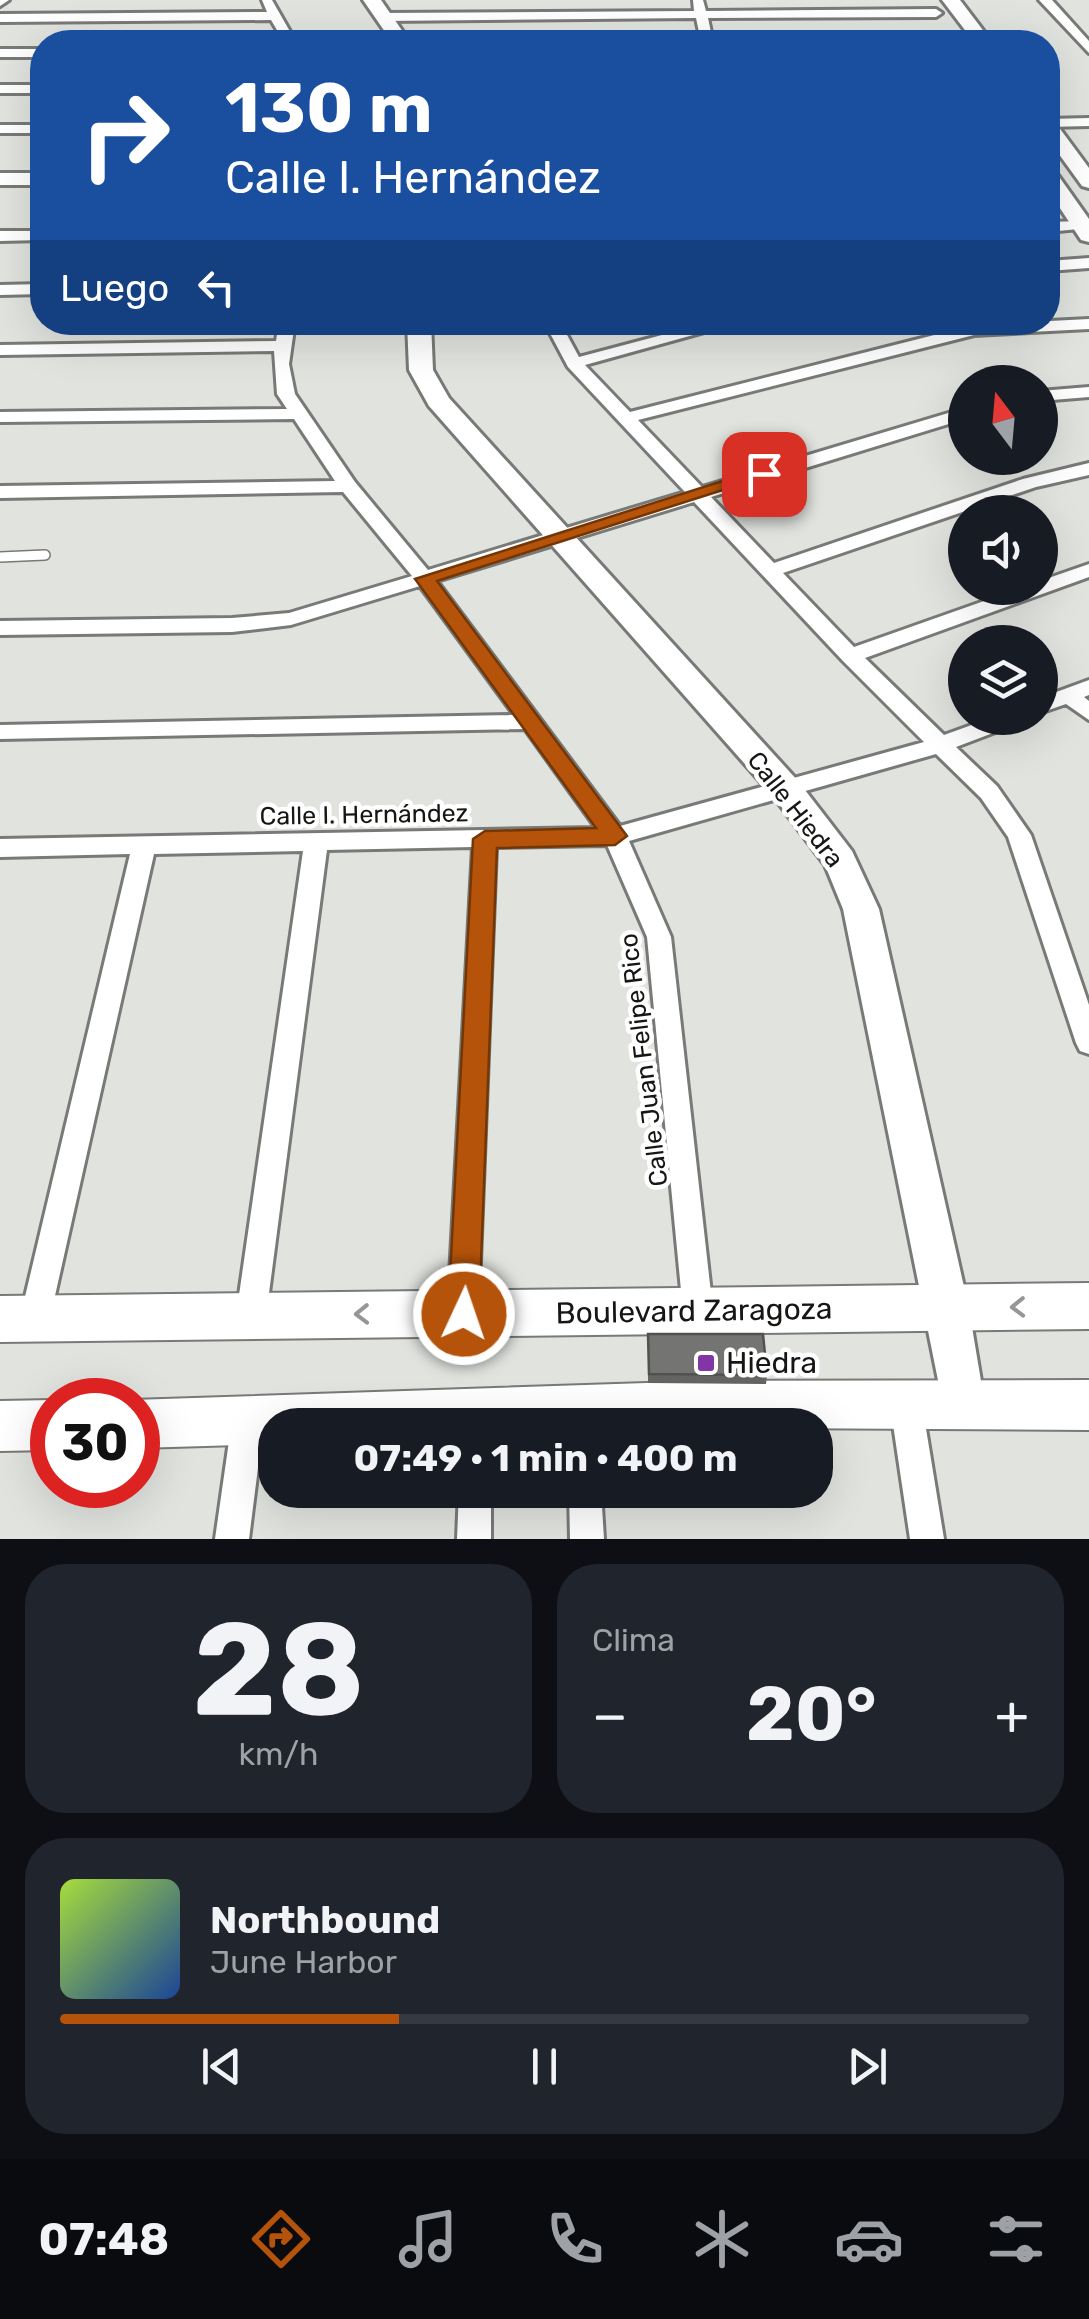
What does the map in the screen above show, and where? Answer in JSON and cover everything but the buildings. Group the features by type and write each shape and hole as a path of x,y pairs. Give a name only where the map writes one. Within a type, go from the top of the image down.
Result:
{"main road":[{"name":"Boulevard Zaragoza","path":"18,1318 1089,1306"},
{"path":"806,1408 1089,1405"},
{"path":"160,1422 258,1420"}],"street":[{"path":"266,0 283,30"},
{"path":"372,0 393,30"},
{"path":"697,0 704,30"},
{"path":"951,0 975,30"},
{"path":"1045,0 1089,49"},
{"path":"384,17 936,14"},
{"path":"0,18 275,16"},
{"path":"0,53 30,52"},
{"path":"0,88 30,89"},
{"path":"1060,124 1089,122"},
{"path":"0,129 30,129"},
{"path":"1060,141 1087,177"},
{"path":"1060,176 1087,177"},
{"path":"0,179 30,179"},
{"path":"1060,193 1086,231"},
{"path":"1060,228 1086,231"},
{"path":"0,236 30,236"},
{"path":"1060,265 1089,263"},
{"path":"0,290 30,290"},
{"path":"1060,326 1089,324"},
{"path":"0,350 266,335"},
{"name":"Calle Juan Felipe Rico","path":"284,335 282,379 299,414 348,486 425,579 526,722 615,836 660,937 698,1310"},
{"name":"Calle Hiedra","path":"419,335 418,354 427,385 786,789 840,860 862,909 946,1309 962,1404"},
{"path":"559,335 574,363 696,494 850,656 988,792 1018,835 1089,1043"},
{"path":"574,363 669,335"},
{"path":"626,418 954,335"},
{"path":"1058,395 1089,392"},
{"path":"0,418 299,414"},
{"path":"0,628 275,622 948,417"},
{"path":"770,572 1012,489 1089,469"},
{"path":"0,492 348,486"},
{"path":"850,656 1089,570"},
{"path":"1079,691 1089,713"},
{"path":"0,732 526,722"},
{"name":"Calle I. Hernández","path":"0,848 615,836 966,735"},
{"path":"464,1314 485,839"},
{"path":"251,1316 316,842"},
{"path":"18,1318 143,848"},
{"path":"906,1404 927,1539"},
{"path":"232,1539 248,1420"},
{"path":"474,1539 475,1508"},
{"path":"586,1508 587,1539"}],"lane":[{"path":"0,557 45,555"}],"place":[{"name":"Hiedra","path":"706,1363"}],"route":[{"path":"464,1314 485,839 615,836 526,722 425,579 764,474"}]}
